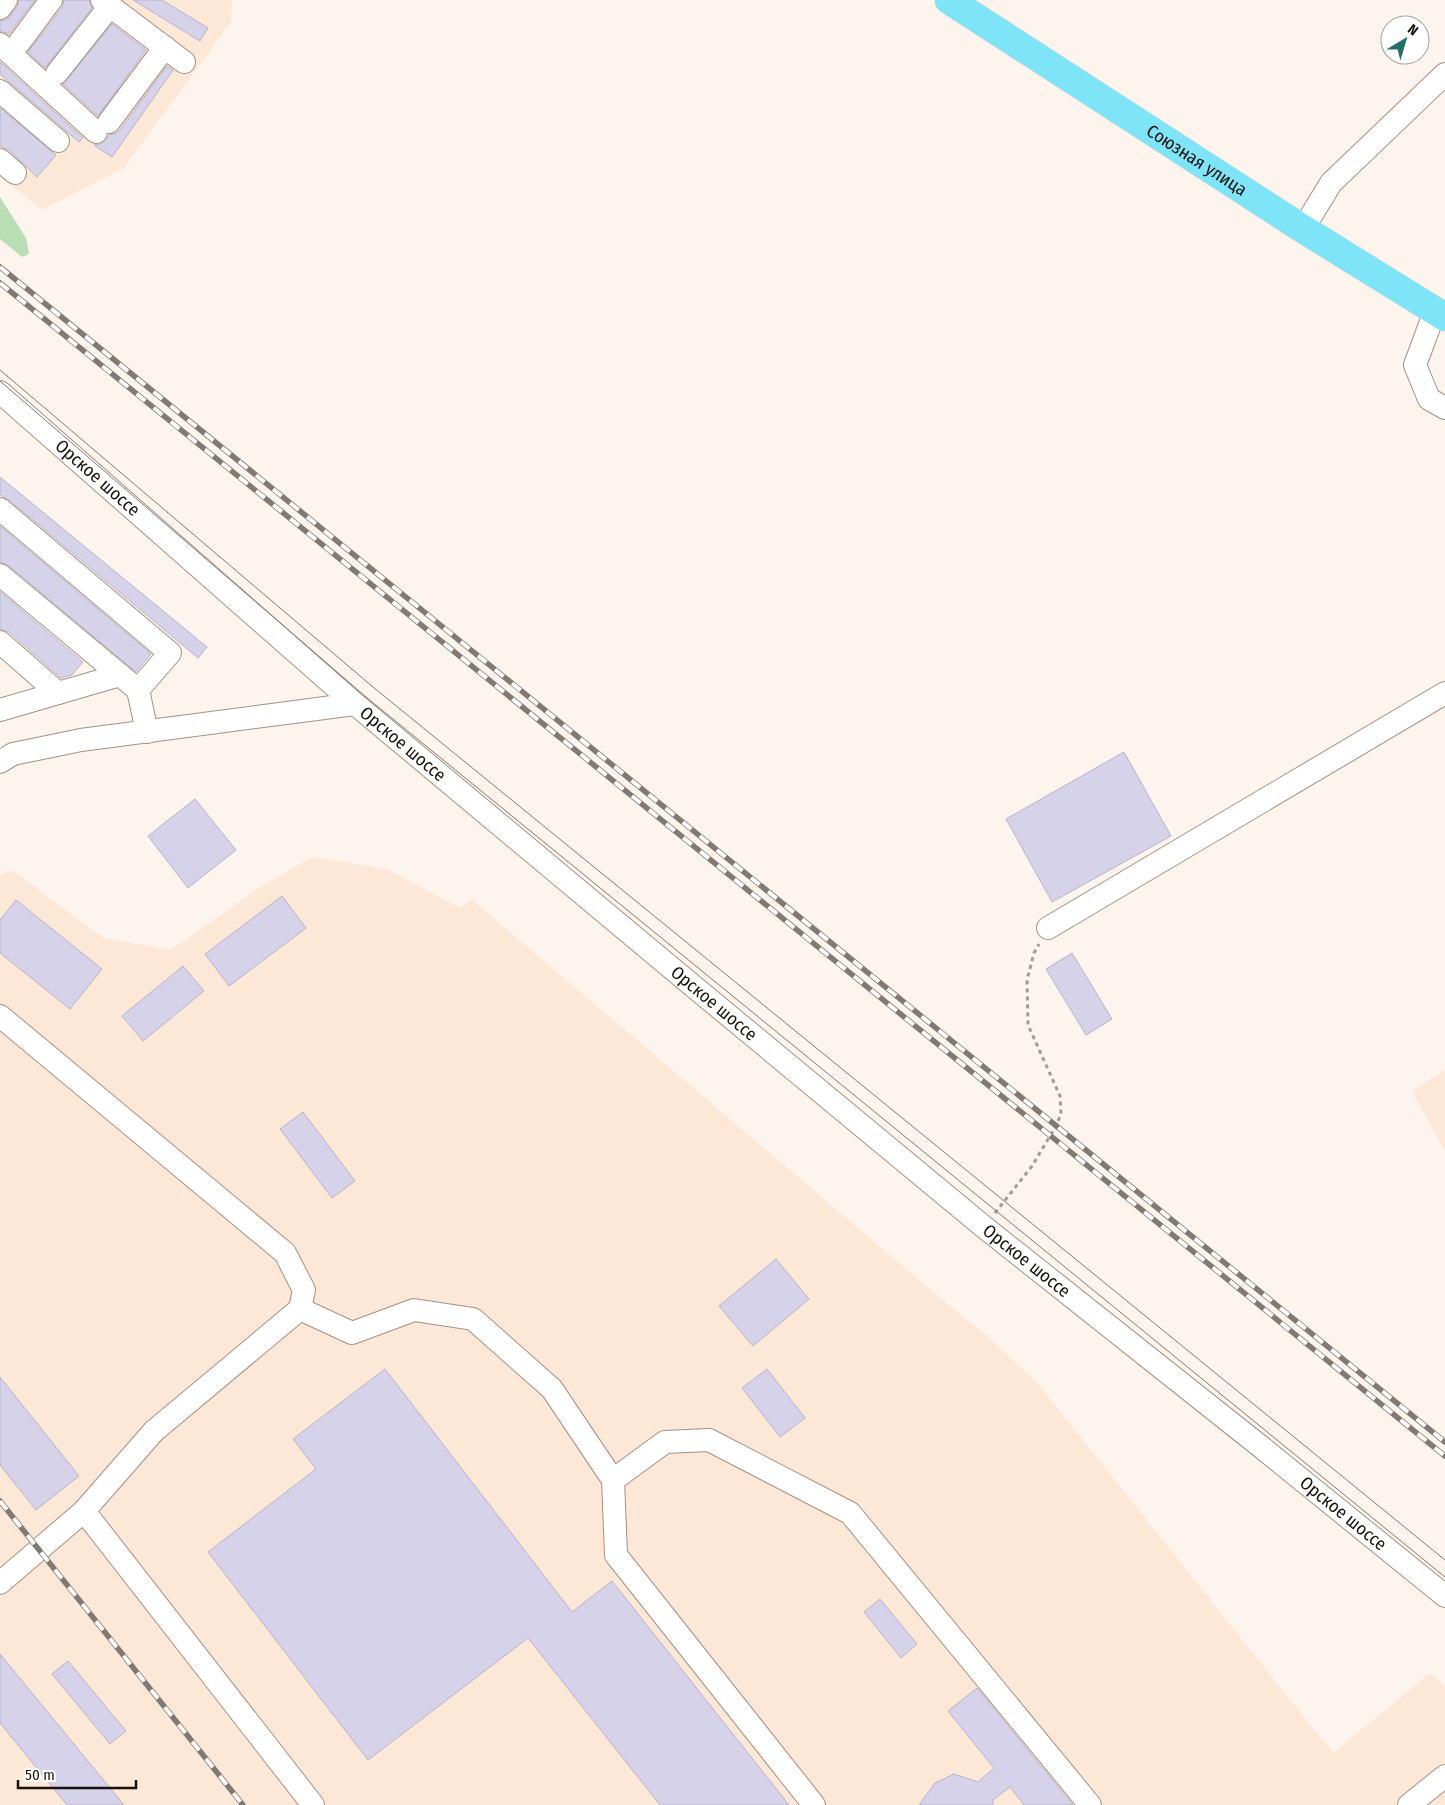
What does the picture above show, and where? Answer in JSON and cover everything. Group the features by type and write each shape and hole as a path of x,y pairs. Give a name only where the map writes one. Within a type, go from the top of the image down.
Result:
{"main road":[{"name":"Союзная улица","path":"949,0 1303,230 1440,314"}],"street":[{"path":"0,8 6,0"},
{"path":"51,0 9,44 103,127 165,47"},
{"path":"57,73 106,3 184,62"},
{"path":"1303,230 1331,183 1445,74"},
{"path":"0,91 58,141"},
{"path":"1440,314 1415,365 1428,399 1445,408"},
{"name":"Орское шоссе","path":"1,392 355,704 984,1227 1253,1440 1445,1596"},
{"path":"0,509 170,653 138,690"},
{"path":"0,575 138,690 147,732"},
{"path":"0,642 58,693"},
{"path":"0,710 120,675"},
{"path":"1048,928 1445,693"},
{"path":"0,762 13,754 81,740 355,704"},
{"path":"0,1016 285,1253 304,1290 300,1309 154,1431 84,1510 0,1583"},
{"path":"300,1309 352,1333 414,1310 473,1319 552,1389 612,1480 616,1555 814,1805"},
{"path":"612,1480 665,1442 709,1440 850,1513 1090,1805"},
{"path":"84,1510 314,1805"},
{"path":"1409,1805 1445,1776"}],"path":[{"path":"984,1227 1032,1166 1061,1114 1060,1096 1028,1025 1027,980 1034,953 1048,928"}],"shaded area":[{"path":"0,0 232,0 231,22 124,168 42,210 0,176"},
{"path":"312,857 387,869 460,908 471,899 986,1335 1039,1385 1333,1753 1429,1674 1445,1685 1445,1805 0,1805 0,875 12,870 103,938 171,950 265,884"},
{"path":"1445,1070 1445,1151 1412,1091"}],"green space":[{"path":"0,197 26,238 29,254 22,257 0,239"}],"building":[{"path":"19,0 35,0 9,34 0,31 0,21 6,20 10,16 17,7"},
{"path":"64,0 89,0 92,8 45,68 28,52 62,8"},
{"path":"133,0 162,0 208,28 200,41"},
{"path":"112,24 146,50 98,116 63,84"},
{"path":"0,62 83,138 79,142 0,74"},
{"path":"167,66 173,70 112,157 94,145 100,144 109,135 115,134 120,130"},
{"path":"0,108 56,155 37,177 9,150 0,146"},
{"path":"0,477 207,647 198,658 8,499 0,495"},
{"path":"0,526 151,654 136,672 8,565 0,562"},
{"path":"0,592 83,662 72,675 61,678 9,632 0,629"},
{"path":"1124,752 1171,836 1052,902 1006,819"},
{"path":"195,799 236,850 188,888 148,836"},
{"path":"282,896 306,928 229,986 205,954"},
{"path":"16,900 102,969 70,1009 0,953 0,920"},
{"path":"1072,953 1112,1019 1086,1035 1046,969"},
{"path":"183,966 204,991 143,1041 122,1016"},
{"path":"303,1112 355,1181 332,1198 280,1129"},
{"path":"776,1259 809,1299 753,1346 719,1306"},
{"path":"385,1369 572,1612 612,1581 789,1805 660,1805 528,1638 368,1760 208,1552 316,1469 293,1439"},
{"path":"767,1369 805,1418 780,1437 742,1388"},
{"path":"0,1377 79,1476 36,1510 0,1465"},
{"path":"880,1599 917,1644 901,1658 864,1612"},
{"path":"0,1654 124,1805 67,1805 0,1723"},
{"path":"68,1661 126,1731 110,1744 52,1674"},
{"path":"977,1688 1073,1805 1024,1805 1010,1787 993,1800 993,1805 919,1805 935,1783 954,1774 978,1782 994,1768 948,1711"}],"tram line":[{"path":"0,370 373,687 1445,1560"},
{"path":"0,381 366,697 1445,1577"}],"railway":[{"path":"0,267 1445,1442"},
{"path":"0,283 1445,1456"},
{"path":"0,1501 243,1805"}]}
